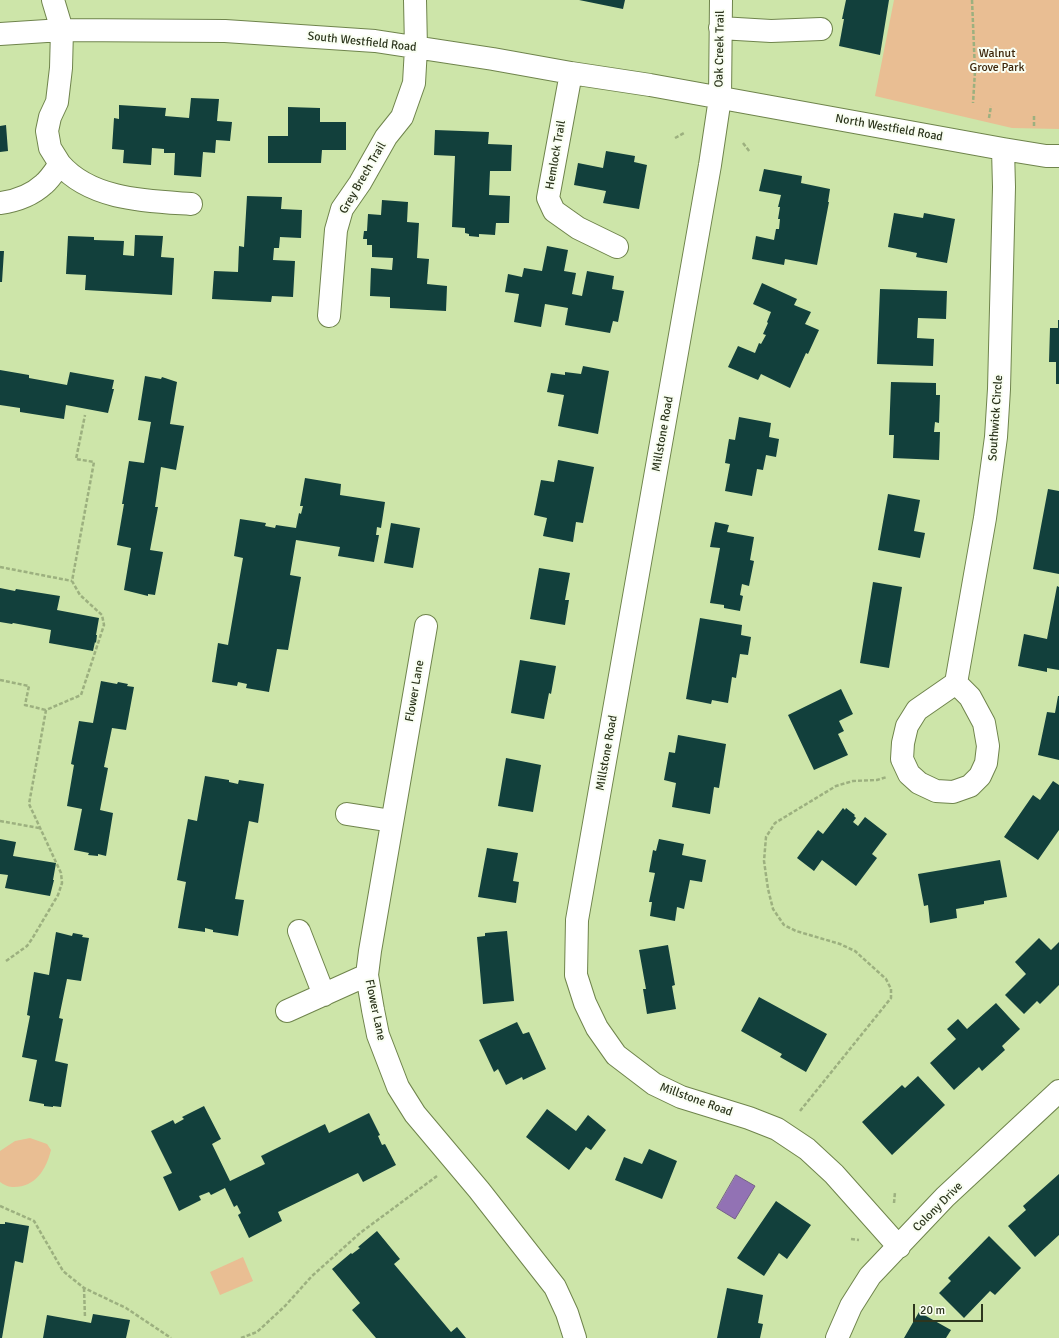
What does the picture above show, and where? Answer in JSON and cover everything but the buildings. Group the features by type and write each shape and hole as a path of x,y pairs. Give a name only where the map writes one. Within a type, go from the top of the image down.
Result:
{"street":[{"path":"52,0 62,30 61,68 57,102 50,117 47,131 50,148 60,164 67,173 102,191 147,201 191,204"},
{"path":"415,0 416,48"},
{"name":"Oak Creek Trail","path":"720,98 721,0"},
{"path":"720,28 771,31 821,29"},
{"name":"South Westfield Road","path":"0,34 62,30 225,31 375,41 493,59 720,98"},
{"name":"Grey Brech Trail","path":"329,316 336,230 342,209 360,183 386,137 402,117 414,83 416,48"},
{"name":"Hemlock Trail","path":"571,73 548,198 554,211 578,228 617,247"},
{"name":"North Westfield Road","path":"720,98 1003,149 1046,156 1059,156"},
{"name":"Millstone Road","path":"720,98 708,181 577,920 576,974 585,1003 591,1016 597,1028 616,1055 654,1084 681,1097 749,1118 776,1129 806,1149 834,1174 899,1247"},
{"name":"Southwick Circle","path":"956,683 985,518 996,437 999,389 1004,187 1003,149"},
{"path":"0,203 8,202 30,194 45,184 60,164"},
{"name":"Flower Lane","path":"426,626 367,975 378,1035 398,1087 415,1114 479,1190 554,1287 567,1313 575,1338"},
{"path":"956,683 970,697 984,723 988,746 986,763 980,776 970,786 953,792 936,791 919,783 909,774 905,766 902,759 903,743 907,726 917,710 956,683"},
{"path":"347,814 392,821"},
{"path":"299,931 324,994"},
{"path":"287,1011 367,975"},
{"name":"Colony Drive","path":"837,1338 851,1306 870,1276 945,1197 1059,1091"}],"path":[{"path":"972,0 975,71 973,103"},
{"path":"989,118 991,106"},
{"path":"1034,114 1034,126"},
{"path":"675,138 684,133"},
{"path":"743,143 750,152"},
{"path":"0,680 29,686 25,705 46,710 81,695 104,625 102,615 80,595 72,581 94,462 76,459 84,415"},
{"path":"0,567 72,581"},
{"path":"6,961 27,946 30,942 58,895 62,883 60,872 29,804 46,710"},
{"path":"800,1111 891,998 891,989 886,979 855,951 840,944 796,931 784,925 773,909 768,889 764,861 766,837 775,823 836,786 853,781 877,780 888,777 905,766"},
{"path":"0,821 40,828"},
{"path":"241,1338 256,1332 285,1306 312,1276 360,1233 436,1177 455,1161"},
{"path":"894,1203 895,1192"},
{"path":"0,1206 34,1221 63,1271 84,1288 126,1308 171,1338"},
{"path":"851,1239 859,1240"},
{"path":"84,1288 85,1318"}],"green space":[{"name":"Walnut Grove Park","path":"894,0 1059,0 1059,129 1012,128 875,96"},
{"path":"30,1138 47,1144 51,1150 43,1171 33,1181 20,1187 10,1187 0,1182 0,1151 15,1141"},
{"path":"243,1257 253,1281 220,1295 210,1272"}],"shaded area":[{"path":"736,1175 755,1186 735,1219 717,1208"}]}
